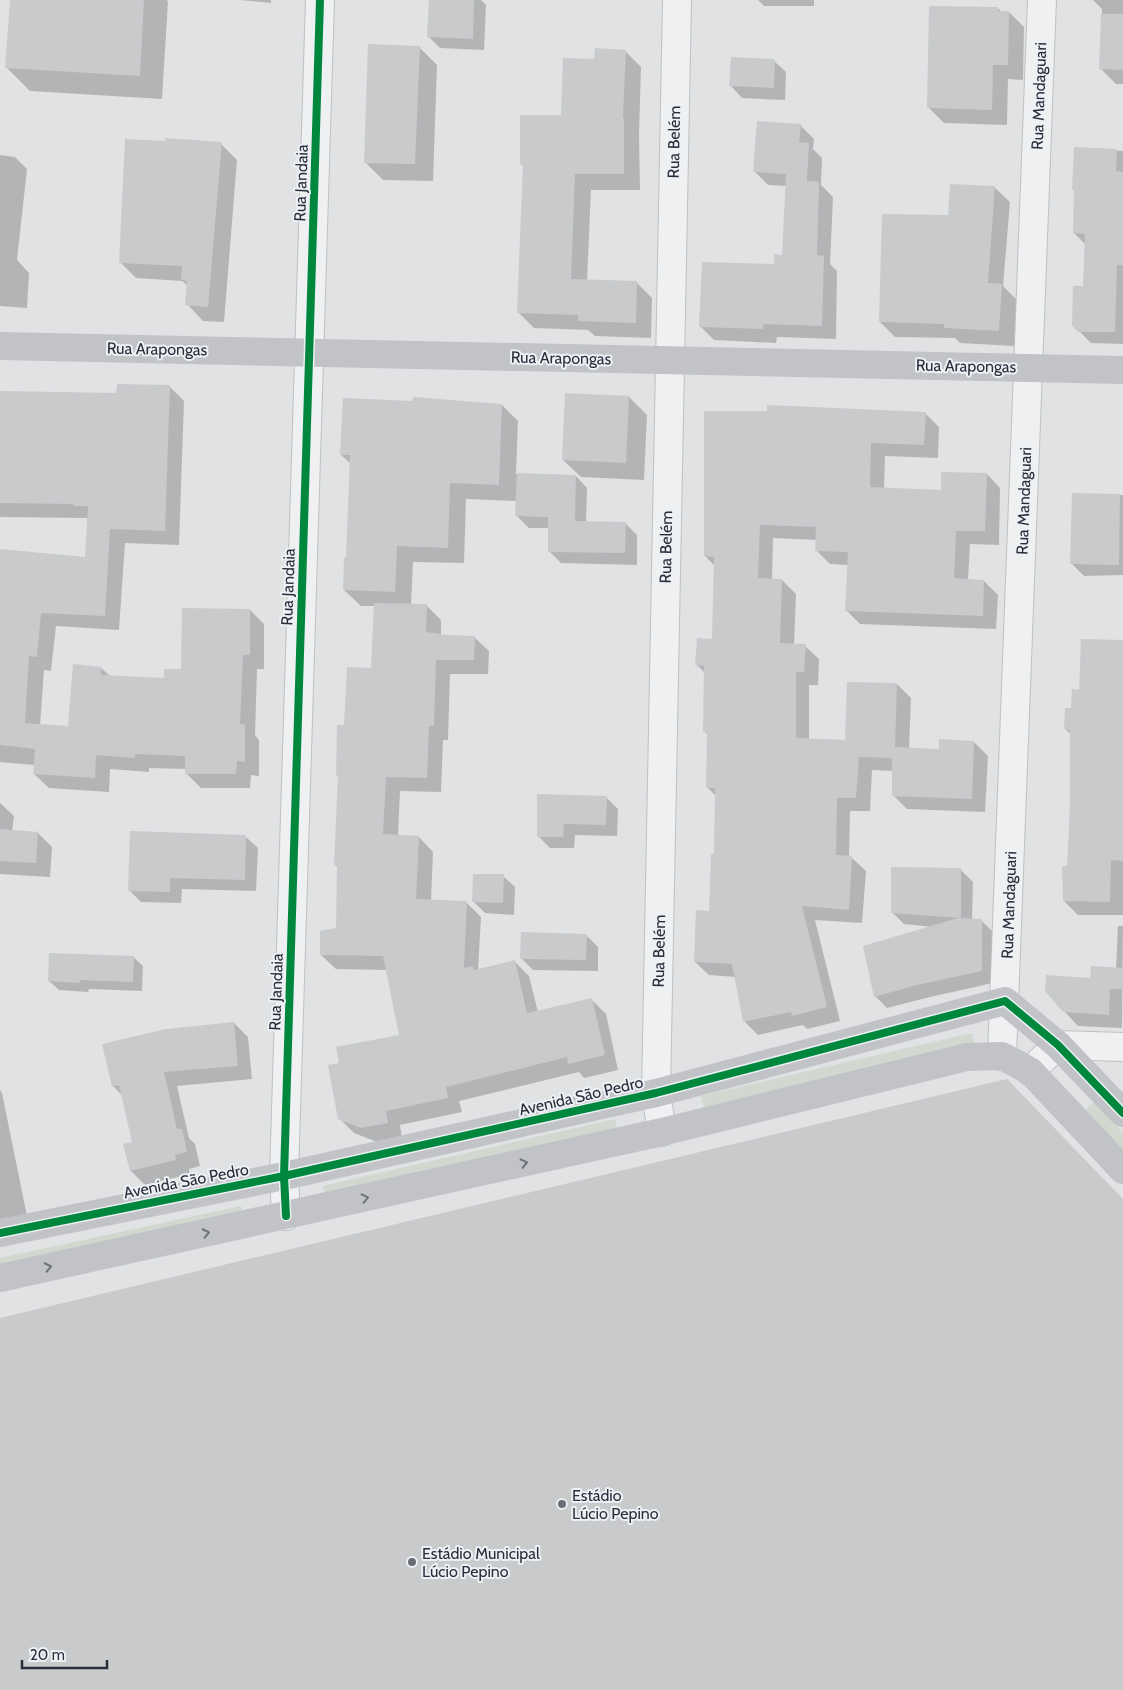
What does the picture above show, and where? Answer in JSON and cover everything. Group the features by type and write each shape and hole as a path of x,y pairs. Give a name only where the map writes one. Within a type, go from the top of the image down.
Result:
{"street":[{"name":"Rua Jandaia","path":"286,1216 284,1176 320,0"},
{"name":"Rua Belém","path":"662,1132 656,1093 677,0"},
{"name":"Rua Mandaguari","path":"1002,1056 1042,0"},
{"name":"Rua Arapongas","path":"0,346 1123,370"},
{"name":"Avenida São Pedro","path":"0,1233 284,1176 656,1093 1005,1001"},
{"path":"1005,1001 1058,1045 1123,1113"},
{"path":"1030,1071 1058,1045 1123,1047"},
{"path":"0,1278 662,1132 967,1057 1002,1056 1030,1071 1123,1170"},
{"path":"1067,1110 1069,1098 1075,1089 1092,1081"}],"shaded area":[{"path":"972,1033 976,1049 705,1113 701,1096"},
{"path":"1094,1102 1123,1133 1123,1165 1078,1117"},
{"path":"615,1119 618,1135 326,1202 323,1186"},
{"path":"241,1206 244,1220 0,1273 0,1258"}],"building":[{"path":"10,0 144,0 140,76 5,68"},
{"path":"429,0 474,0 473,39 427,37"},
{"path":"929,6 998,7 998,11 1009,11 1008,65 993,65 992,110 927,108"},
{"path":"1101,14 1123,14 1123,70 1099,69"},
{"path":"368,44 420,46 415,164 364,163"},
{"path":"595,48 626,50 623,118 624,174 575,174 571,279 637,281 636,323 578,321 578,315 517,313 523,164 520,164 520,115 561,115 563,58 594,59"},
{"path":"731,57 775,59 774,88 729,86"},
{"path":"757,121 801,124 799,142 809,143 807,181 819,182 817,255 824,256 822,326 763,324 763,329 699,327 702,262 774,264 774,254 782,255 786,174 753,172"},
{"path":"165,138 222,142 208,307 185,305 187,281 181,280 182,266 119,263 125,139 165,141"},
{"path":"1074,147 1117,149 1116,171 1123,172 1123,265 1117,265 1115,332 1078,332 1072,325 1073,286 1083,286 1085,234 1073,233"},
{"path":"950,184 995,186 988,283 1002,284 999,331 944,328 944,324 879,322 882,214 948,215"},
{"path":"117,384 170,385 165,531 110,529 105,616 41,613 37,657 29,656 25,723 68,726 73,664 102,667 101,675 164,678 164,669 181,669 182,608 250,609 250,655 243,655 240,724 245,724 245,762 237,761 236,774 185,774 185,756 135,754 135,758 96,755 95,778 33,774 35,749 0,745 0,549 85,557 88,506 0,503 0,391 116,393"},
{"path":"565,393 629,396 626,463 562,460"},
{"path":"413,397 502,404 499,485 450,483 448,548 397,546 395,592 343,590 350,455 340,455 343,398 412,401"},
{"path":"767,405 926,412 924,445 871,443 870,487 941,490 941,472 987,473 985,531 956,531 954,578 984,580 983,616 845,611 848,552 815,551 816,527 760,525 758,578 782,579 780,643 806,644 804,672 796,672 796,738 845,740 847,682 897,683 895,747 939,749 939,739 974,741 972,799 892,796 892,758 859,757 856,798 837,798 836,855 852,856 849,910 802,906 827,1007 792,1016 791,1012 743,1022 732,964 694,962 696,910 709,911 711,854 714,854 715,788 706,788 707,732 703,732 704,666 695,665 697,638 712,639 714,557 704,556 704,411 767,411"},
{"path":"517,473 576,475 575,521 626,522 625,553 548,552 548,517 515,516"},
{"path":"1072,493 1120,494 1119,565 1070,564"},
{"path":"374,603 427,604 426,632 475,636 474,660 436,660 434,726 429,726 427,778 386,777 383,834 419,836 416,899 467,901 464,968 473,966 474,970 515,960 527,1013 592,998 605,1055 568,1064 567,1057 446,1087 448,1098 386,1111 388,1123 361,1128 338,1119 328,1065 339,1063 336,1047 399,1035 383,956 320,955 320,931 336,928 337,865 334,865 338,775 336,775 337,725 344,725 347,667 371,668"},
{"path":"1081,639 1123,640 1123,861 1111,860 1110,902 1063,901 1062,866 1067,866 1070,808 1070,730 1064,729 1065,708 1071,708 1072,689 1079,690"},
{"path":"537,794 607,796 606,825 564,824 563,837 537,837"},
{"path":"0,829 38,832 36,863 0,861"},
{"path":"130,831 246,835 245,880 170,878 170,892 128,891"},
{"path":"891,867 961,868 961,918 891,913"},
{"path":"473,874 504,874 503,903 472,902"},
{"path":"958,918 982,919 982,971 917,985 874,997 863,946"},
{"path":"521,932 587,934 586,960 520,959"},
{"path":"49,953 134,956 133,982 80,980 80,983 48,981"},
{"path":"1091,966 1123,968 1123,989 1110,989 1109,1015 1063,1012 1045,991 1046,975 1090,978"},
{"path":"234,1022 238,1066 164,1072 177,1129 182,1129 187,1152 175,1155 176,1160 130,1171 123,1144 132,1142 119,1085 112,1087 102,1044 166,1029"},
{"name":"Estádio Lúcio Pepino","path":"1007,1079 1123,1199 1123,1690 0,1690 0,1318"}],"cycle path":[{"path":"286,1216 284,1176 320,0"},
{"path":"0,1233 284,1176 656,1093 1005,1001 1058,1045 1123,1113"}],"place":[{"name":"Estádio Lúcio Pepino","path":"562,1504"},
{"name":"Estádio Municipal Lúcio Pepino","path":"412,1562"}]}
